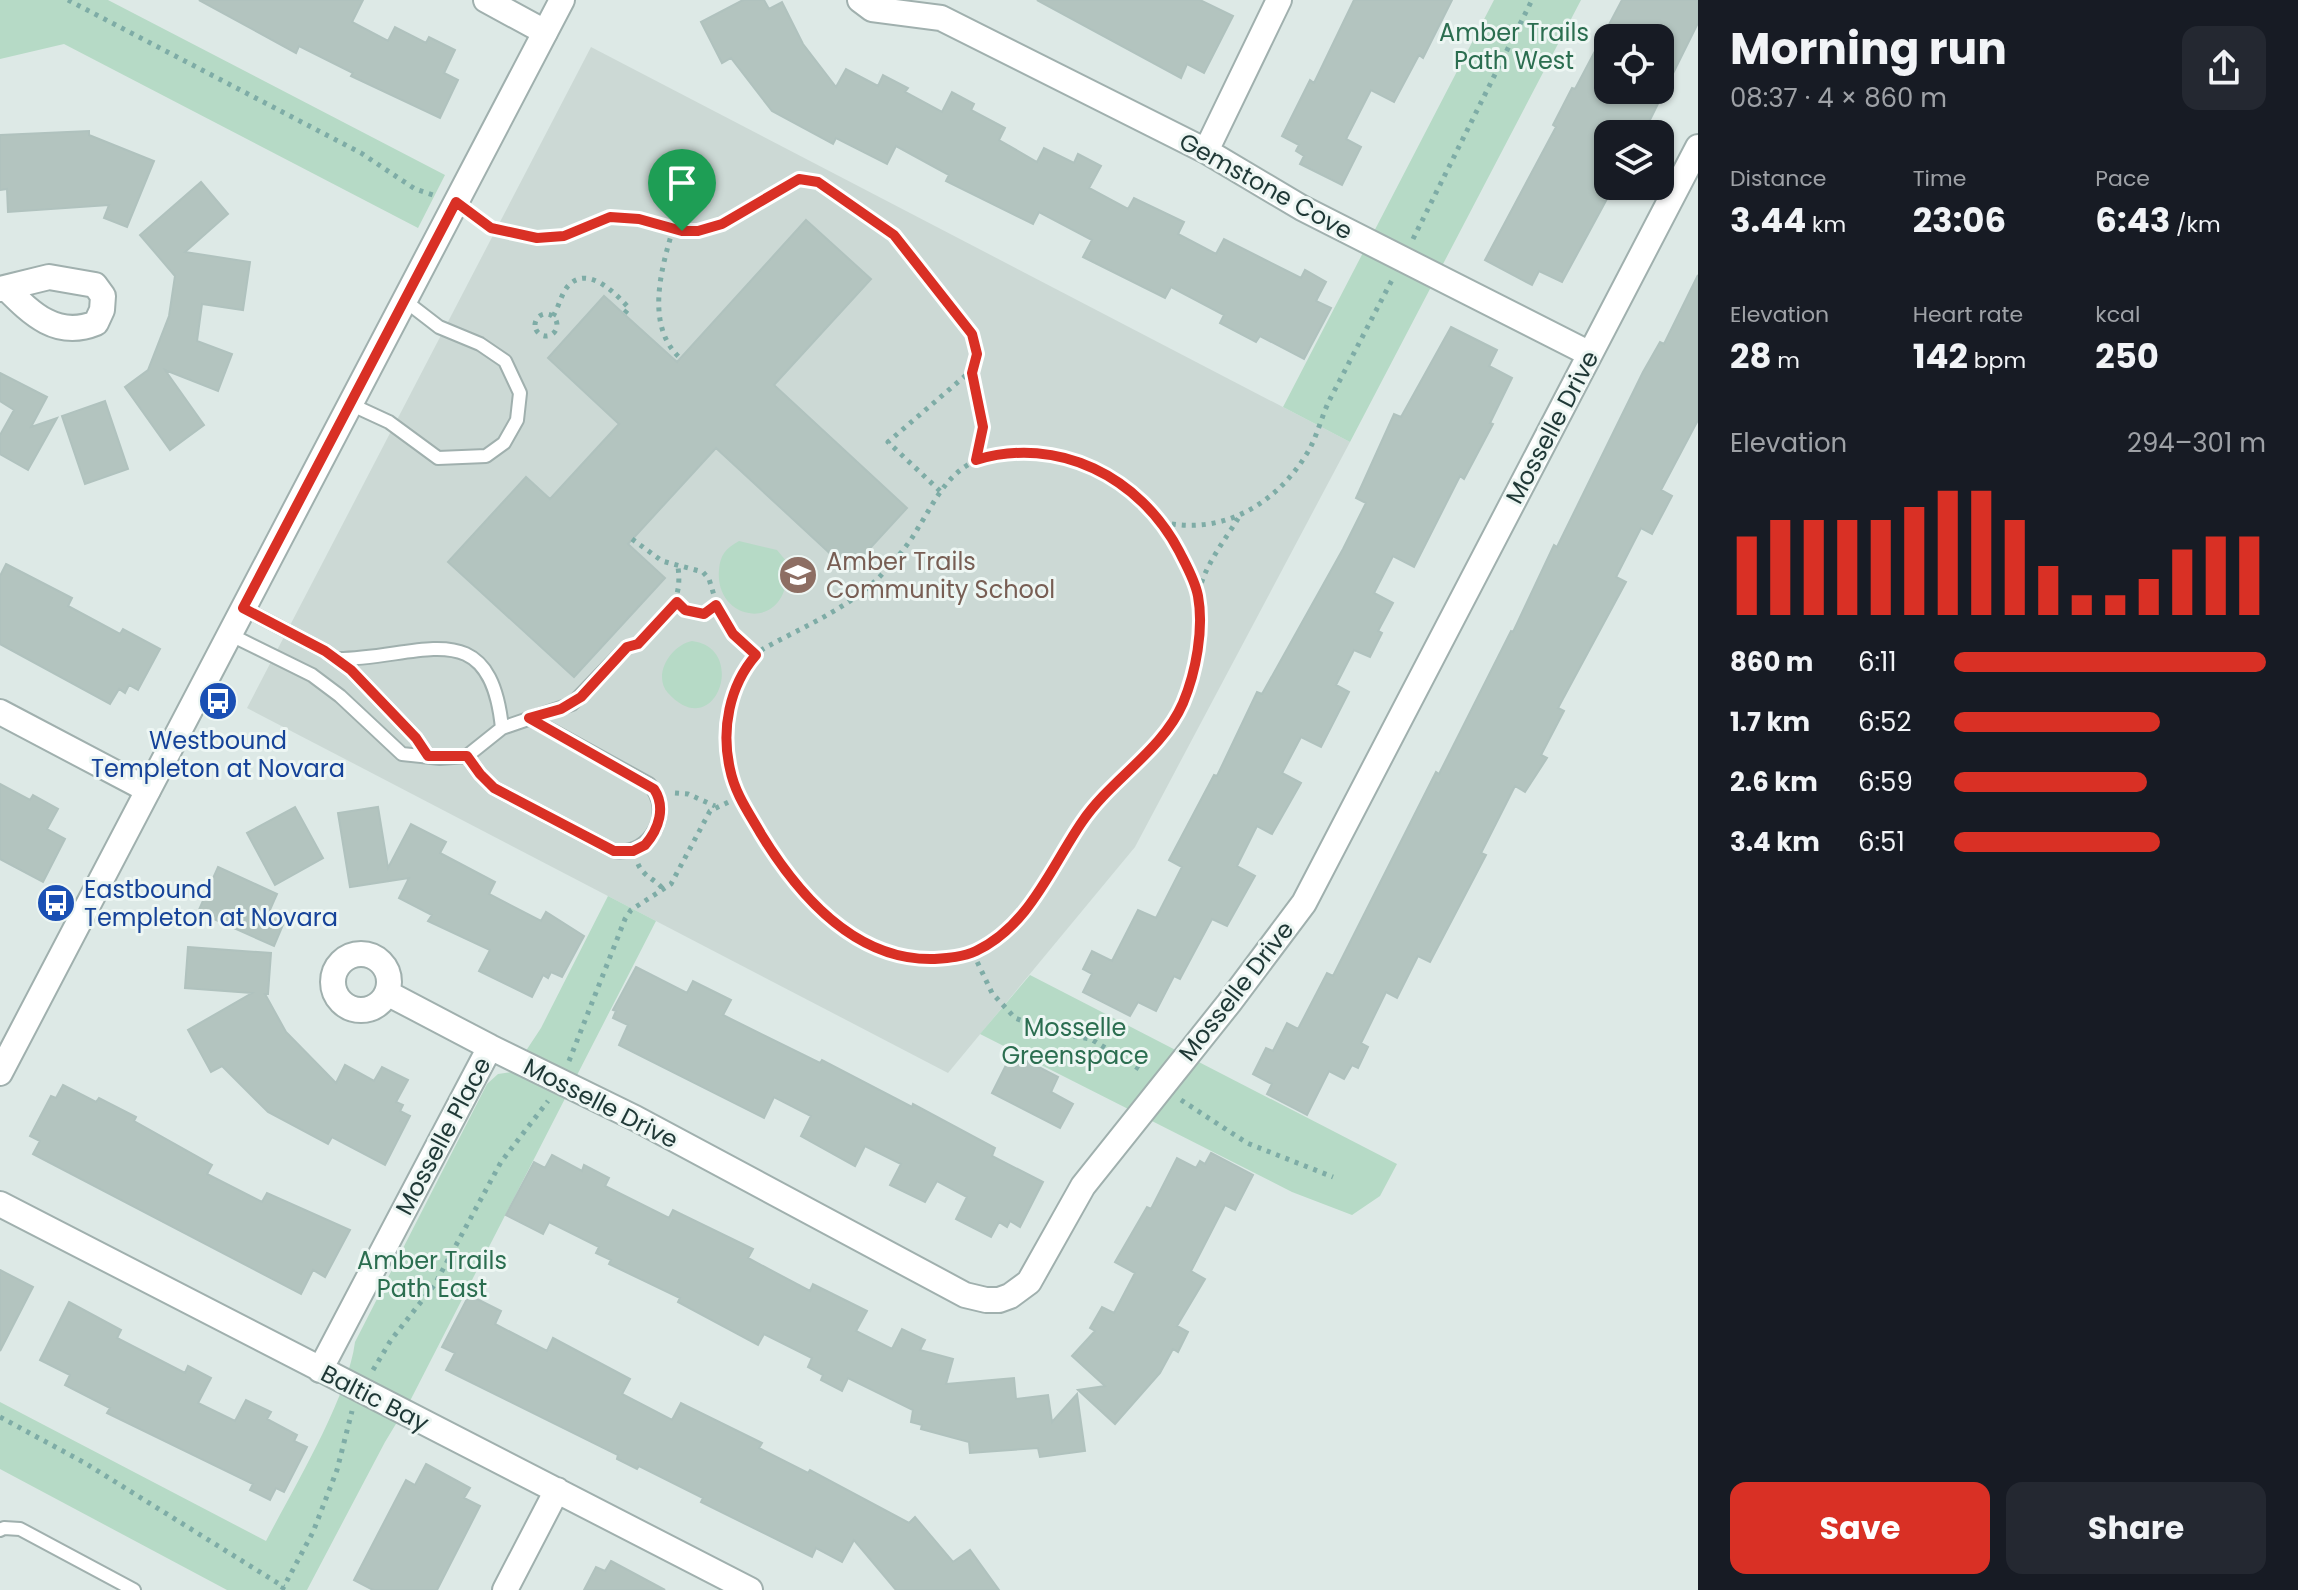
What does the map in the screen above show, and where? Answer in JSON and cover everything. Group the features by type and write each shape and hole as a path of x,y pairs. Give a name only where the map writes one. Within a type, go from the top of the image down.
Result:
{"street":[{"path":"486,0 545,32"},
{"path":"0,1073 562,0"},
{"name":"Gemstone Cove","path":"860,0 872,9 933,9 1206,151 1302,208 1590,354"},
{"path":"1206,151 1279,0"},
{"name":"Mosselle Drive","path":"490,1047 635,1118 965,1295 999,1300 1020,1291 1035,1273 1083,1186 1229,1003 1304,903 1698,147"},
{"path":"0,712 148,790"},
{"name":"Mosselle Place","path":"320,1370 490,1047 387,993"},
{"name":"Baltic Bay","path":"0,1204 750,1590"},
{"path":"505,1590 557,1490"}],"lane":[{"path":"350,404 389,422 438,458 486,456 504,443 517,420 520,393 505,361 480,344 439,327 404,300"},
{"path":"243,608 338,659 365,683 416,738 428,756"},
{"path":"229,634 312,675 356,710 402,754 428,756 467,756 502,728 572,704 627,647"},
{"path":"338,659 442,648 468,653 484,665 495,686 502,728"},
{"path":"467,756 494,788 614,851 633,851 650,840 660,819 658,795 649,784 529,718"},
{"path":"0,1530 20,1529 134,1590"}],"path":[{"path":"68,0 361,153 415,189 456,202 491,228 537,238 564,236 610,217 639,219 673,229 710,229 791,182 818,182 886,228 972,334 977,354 973,369 983,427 976,460"},
{"path":"1160,522 1202,526 1239,517 1269,496 1306,455 1321,418 1532,0"},
{"path":"673,229 664,262 659,311 664,334 680,358"},
{"path":"553,316 568,286 582,280 606,284 629,308 624,314"},
{"path":"546,313 553,316 557,322 555,332 542,335 535,326 537,319 546,313"},
{"path":"940,491 888,442 973,369"},
{"path":"1198,596 1184,562 1160,522 1124,486 1087,464 1031,452 1004,453 976,460 963,468 940,491 907,545 868,588 756,655 735,689 726,731 729,766 746,810 781,864 830,920 863,941 897,956 918,959 949,958 983,947 1021,916 1095,804 1156,743 1175,719 1193,672 1198,596 1207,572 1239,517"},
{"path":"632,539 655,557 678,567 703,572 709,579 716,605 733,634 756,655"},
{"path":"627,647 638,644 677,602 678,567"},
{"path":"677,602 693,614 704,614 716,605"},
{"path":"658,795 688,794 715,806"},
{"path":"633,851 644,876 664,891"},
{"path":"0,1417 85,1463 283,1589 313,1532 337,1470 347,1423 362,1391"}],"shaded area":[{"name":"Amber Trails Community School","path":"591,47 1350,442 1135,847 948,1073 247,708"}],"green space":[{"path":"0,0 108,0 445,175 418,228 64,44 0,59"},
{"name":"Amber Trails Path West","path":"1494,0 1581,0 1350,442 1283,407"},
{"path":"739,541 777,550 787,562 786,586 778,602 767,611 753,614 740,610 728,602 721,588 719,570 722,556"},
{"path":"692,641 709,647 719,659 722,674 719,689 711,701 700,708 685,706 668,693 662,678 671,654"},
{"name":"Amber Trails Path East","path":"608,896 656,921 411,1399 307,1590 227,1590 0,1469 0,1402 266,1541 331,1416 355,1342 487,1084 498,1074 512,1072 541,1028"},
{"name":"Mosselle Greenspace","path":"1030,975 1397,1164 1380,1196 1352,1215 1292,1192 980,1034"}],"building":[{"path":"199,0 363,0 352,22 388,41 395,27 426,43 429,37 455,50 444,73 458,80 440,118 351,76 353,73 299,46 296,53"},
{"path":"743,0 764,0 769,9 782,2 803,44 836,87 846,69 878,86 883,75 908,88 905,92 942,112 952,92 974,104 971,110 1005,128 999,140 1037,162 1044,148 1074,163 1078,154 1101,166 1089,188 1128,209 1134,198 1184,222 1178,234 1216,254 1224,239 1301,278 1305,270 1326,282 1316,301 1331,308 1304,359 1260,336 1256,342 1220,323 1224,315 1171,287 1165,298 1083,257 1092,240 1039,212 1033,224 946,181 949,175 896,146 887,164 836,138 833,144 772,111 731,58 722,63 701,22"},
{"path":"1037,0 1200,0 1233,16 1204,73 1187,64 1181,78"},
{"path":"1354,0 1452,0 1423,58 1419,55 1394,102 1371,90 1346,139 1361,147 1342,185 1300,164 1304,156 1296,151 1299,145 1282,136 1310,80 1314,83"},
{"path":"1622,0 1698,0 1698,23 1674,71 1674,24 1609,24"},
{"path":"1594,53 1594,104 1658,104 1650,120 1594,120 1594,200 1606,200 1562,282 1539,271 1532,285 1485,260 1556,127 1553,125 1572,88 1575,89"},
{"path":"89,131 89,135 154,161 127,227 104,218 109,205 8,212 7,189 0,190 0,135"},
{"path":"201,182 228,214 185,252 250,262 243,310 202,304 197,341 232,354 218,391 165,370 204,425 170,450 125,387 148,370 169,316 175,276 140,235"},
{"path":"806,220 871,279 774,385 907,508 849,571 716,448 628,544 665,578 574,677 448,562 526,477 550,499 619,424 548,358 604,296 677,362"},
{"path":"1698,275 1698,420 1661,490 1672,496 1652,534 1641,528 1616,577 1626,582 1558,708 1564,711 1541,755 1547,758 1525,792 1515,786 1481,853 1486,855 1430,962 1418,956 1397,998 1386,992 1361,1043 1368,1047 1358,1068 1352,1065 1344,1079 1329,1071 1307,1115 1267,1094 1272,1084 1253,1074 1266,1048 1273,1051 1287,1023 1298,1029 1327,973 1333,976 1436,772 1439,774 1513,632 1554,545 1557,547 1643,372 1660,342 1664,344"},
{"path":"1451,327 1497,350 1489,366 1512,378 1490,423 1493,424 1464,479 1460,476 1414,567 1393,556 1374,593 1393,603 1378,631 1382,633 1370,657 1354,650 1336,685 1349,692 1321,747 1301,737 1282,773 1301,783 1272,834 1257,826 1237,866 1255,876 1227,926 1212,919 1180,979 1174,976 1156,1011 1138,1002 1130,1016 1083,992 1092,974 1083,969 1092,951 1112,961 1138,910 1156,918 1182,867 1169,860 1214,775 1217,776 1257,692 1262,694 1343,549 1366,503 1356,498 1394,414 1401,417"},
{"path":"0,373 47,397 31,427 57,418 28,470 0,454 0,435 14,410 0,401"},
{"path":"105,401 128,469 85,484 62,416"},
{"path":"6,564 72,598 68,606 120,634 123,629 160,649 138,690 129,685 125,693 119,689 110,704 0,644 0,576"},
{"path":"0,784 30,800 33,795 58,809 47,829 65,839 43,882 0,859"},
{"path":"295,807 323,858 275,885 247,833"},
{"path":"378,807 388,868 411,824 446,842 440,853 495,882 489,894 541,921 546,912 584,936 562,977 551,972 548,978 543,975 532,997 479,971 490,950 428,921 432,915 399,898 409,878 350,887 338,813"},
{"path":"218,867 277,894 269,912 285,920 274,946 198,912"},
{"path":"188,947 271,953 268,994 265,994 286,1032 336,1083 345,1065 374,1081 382,1067 408,1080 396,1102 403,1105 400,1111 410,1116 385,1165 332,1137 328,1144 268,1112 222,1066 211,1072 188,1030 252,993 185,988"},
{"path":"636,967 687,993 693,981 731,1000 723,1015 820,1063 822,1060 912,1107 913,1104 995,1148 992,1156 1043,1182 1020,1227 1010,1221 1007,1227 999,1222 991,1237 956,1219 967,1197 937,1181 925,1202 890,1185 901,1164 865,1146 855,1166 801,1136 811,1116 774,1097 764,1118 619,1045 628,1025 613,1018 616,1011 613,1010"},
{"path":"1012,1053 1058,1077 1051,1092 1073,1104 1060,1128 992,1093"},
{"path":"63,1085 96,1102 99,1098 136,1117 134,1121 212,1165 207,1174 262,1202 267,1193 350,1230 325,1277 313,1270 301,1294 33,1154 40,1141 30,1136 51,1096 56,1098"},
{"path":"1211,1153 1253,1175 1235,1210 1225,1205 1191,1271 1205,1279 1177,1326 1188,1332 1178,1352 1173,1349 1160,1373 1115,1424 1078,1390 1105,1386 1072,1356 1095,1331 1090,1328 1102,1307 1114,1313 1135,1273 1115,1262 1147,1207 1151,1209 1177,1158 1196,1168 1200,1161 1205,1164"},
{"path":"552,1155 582,1171 584,1165 609,1178 605,1186 669,1218 673,1210 753,1249 748,1258 810,1291 813,1284 867,1311 856,1331 892,1349 902,1329 925,1340 920,1350 953,1359 946,1384 1014,1378 1016,1399 1048,1395 1052,1422 1077,1394 1085,1451 1040,1457 1038,1448 970,1453 969,1442 921,1429 922,1425 911,1422 913,1410 848,1378 842,1391 821,1380 823,1375 808,1367 812,1358 764,1334 758,1345 678,1302 680,1298 609,1264 611,1260 596,1253 599,1247 549,1222 543,1234 506,1215 534,1162 545,1168"},
{"path":"0,1270 33,1287 0,1351"},
{"path":"469,1295 501,1311 495,1324 547,1351 553,1338 630,1379 622,1394 672,1420 681,1403 762,1443 759,1448 808,1473 810,1470 909,1523 915,1517 953,1562 970,1550 999,1590 896,1590 854,1540 842,1562 816,1548 812,1557 701,1502 703,1498 639,1466 637,1469 617,1459 618,1455 446,1370 455,1353 442,1347"},
{"path":"69,1302 121,1330 117,1338 185,1373 188,1366 211,1378 198,1403 235,1421 246,1400 271,1412 267,1419 297,1435 294,1441 307,1447 284,1492 276,1488 270,1500 250,1490 253,1484 107,1413 110,1408 65,1385 70,1375 40,1360"},
{"path":"426,1464 470,1488 464,1498 480,1506 437,1590 373,1590 354,1580 406,1480 415,1485"},
{"path":"611,1561 665,1590 584,1590 596,1567 605,1571"}],"place":[{"name":"Amber Trails Community School","path":"798,575"},
{"name":"Westbound Templeton at Novara","path":"218,701"},
{"name":"Eastbound Templeton at Novara","path":"56,903"}],"route":[{"path":"799,179 809,179 825,186 894,235 972,334 977,354 972,373 983,427 976,460 1013,452 1048,453 1087,464 1105,473 1141,501 1165,528 1192,579 1198,596 1196,652 1188,688 1175,719 1156,743 1095,804 1021,916 973,953 949,958 908,958 863,941 830,920 781,864 746,810 729,766 728,716 735,689 756,655 733,634 716,605 704,614 693,614 677,602 638,644 627,647 581,697 561,709 529,718 654,789 660,804 660,819 645,845 626,852 614,851 494,788 467,756 428,756 416,738 351,670 325,651 243,608 456,202 491,228 537,238 564,236 610,217 639,219 682,231 710,229 722,224 799,179"}]}
